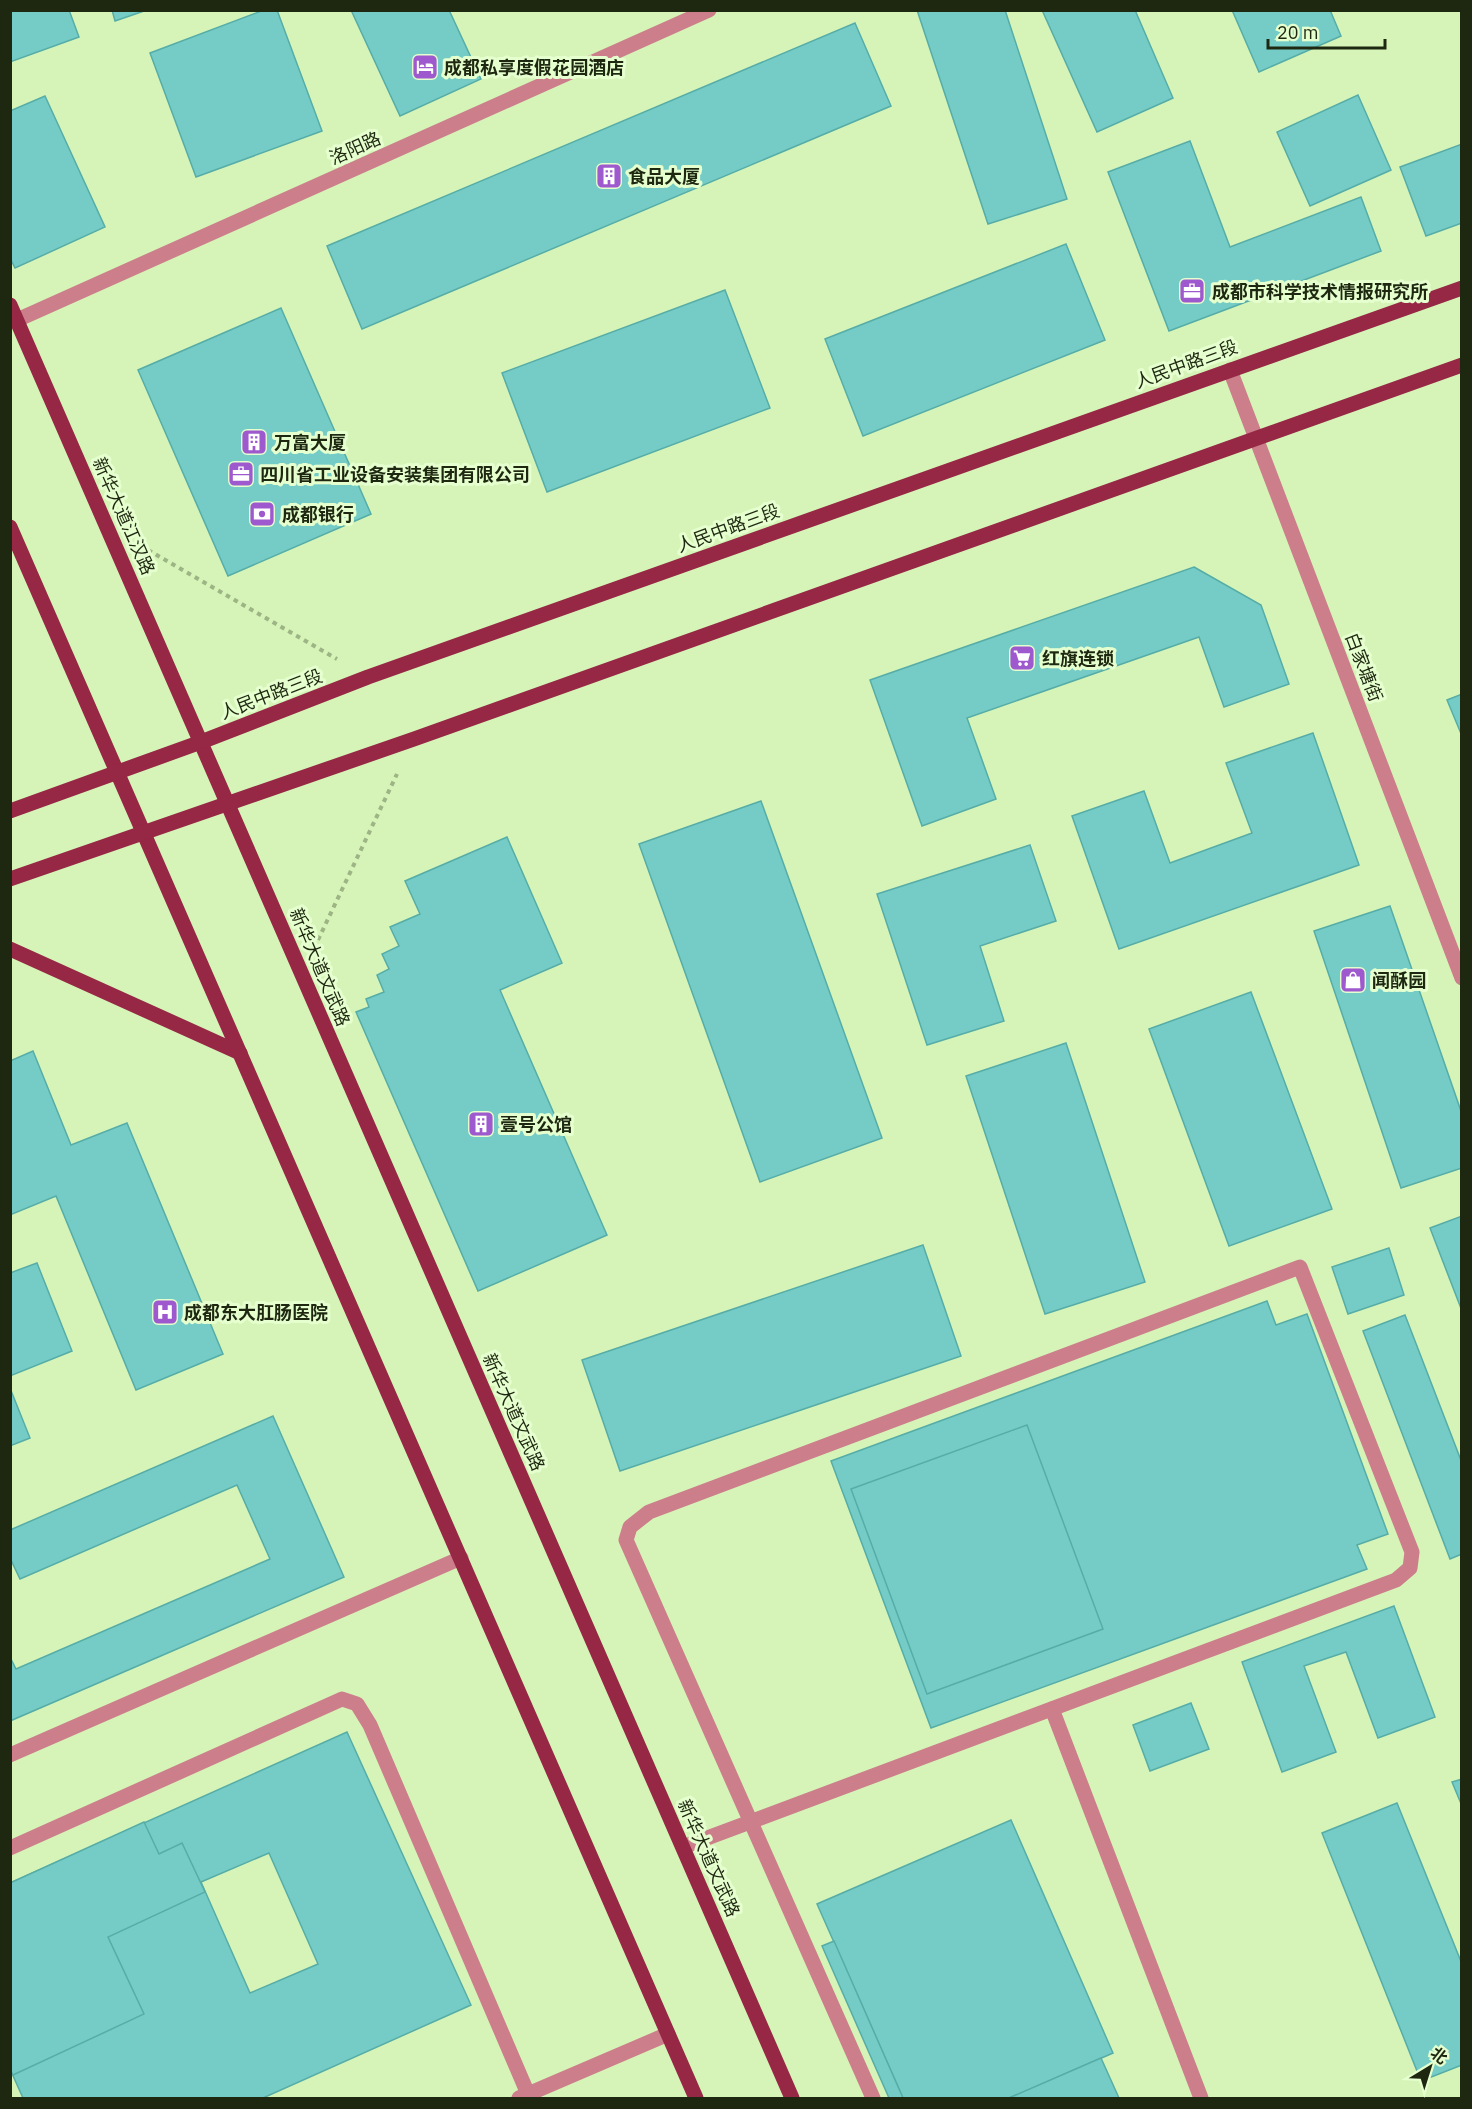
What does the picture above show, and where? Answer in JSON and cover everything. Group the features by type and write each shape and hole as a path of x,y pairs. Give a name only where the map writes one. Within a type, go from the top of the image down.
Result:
{"main road":[{"name":"人民中路三段","path":"10,811 201,742 368,677 1461,288"},
{"name":"新华大道江汉路","path":"10,305 201,742"},
{"path":"10,879 414,739 1461,365"},
{"path":"10,526 696,2098"},
{"name":"新华大道文武路","path":"201,742 792,2098"},
{"path":"10,949 240,1053"}],"street":[{"name":"洛阳路","path":"17,321 709,10"},
{"name":"白家塘街","path":"1230,370 1461,978"},
{"path":"683,1847 750,1822 1052,1709 1396,1580 1410,1568 1412,1552 1300,1267 649,1512 630,1527 626,1540 750,1822 873,2098"},
{"path":"10,1755 461,1558"},
{"path":"10,1848 342,1699 357,1704 370,1725 523,2096 668,2034"},
{"path":"1052,1709 1201,2098"}],"path":[{"path":"147,550 368,677"},
{"path":"302,974 414,739"}],"building":[{"path":"10,10 69,10 79,37 10,62"},
{"path":"112,10 147,10 115,21"},
{"path":"264,10 277,10 322,131 196,177 150,53"},
{"path":"351,10 449,10 481,79 400,116"},
{"path":"917,10 1005,10 1067,199 988,224"},
{"path":"1042,10 1135,10 1173,98 1097,132"},
{"path":"1232,10 1330,10 1341,36 1259,72"},
{"name":"食品大厦","path":"855,23 891,106 362,329 327,246"},
{"path":"1358,95 1391,170 1310,206 1277,132"},
{"path":"45,96 105,227 15,268 10,258 10,111"},
{"path":"1190,141 1230,247 1361,197 1381,251 1169,331 1108,172"},
{"path":"1462,144 1462,223 1426,236 1400,167"},
{"path":"1066,244 1105,340 863,436 825,339"},
{"path":"725,290 770,408 547,492 502,373"},
{"name":"万富大厦","path":"281,308 371,514 228,576 138,370"},
{"path":"1194,567 1261,605 1289,684 1224,707 1199,637 967,718 996,799 922,826 870,680"},
{"path":"1462,694 1462,736 1447,700"},
{"path":"1313,733 1359,865 1119,949 1072,816 1144,791 1170,863 1252,833 1226,763"},
{"path":"761,801 882,1138 760,1182 639,844"},
{"name":"壹号公馆","path":"507,837 562,963 500,990 607,1235 478,1291 356,1012 369,1007 366,999 384,992 377,975 389,969 382,954 399,946 390,927 420,914 405,881"},
{"path":"1030,845 1056,921 980,946 1004,1021 927,1045 877,894"},
{"path":"1390,906 1462,1114 1462,1168 1401,1188 1314,931"},
{"path":"1251,992 1332,1209 1229,1246 1149,1029"},
{"path":"1066,1043 1145,1282 1045,1314 966,1076"},
{"name":"成都东大肛肠医院","path":"33,1051 71,1145 127,1123 223,1354 136,1390 56,1196 10,1215 10,1061"},
{"path":"1462,1216 1462,1311 1430,1228"},
{"path":"923,1245 961,1356 620,1471 582,1360"},
{"path":"1389,1248 1404,1295 1348,1314 1332,1267"},
{"path":"37,1263 72,1351 10,1376 10,1273"},
{"path":"1267,1301 1276,1325 1307,1314 1388,1534 1357,1545 1367,1569 931,1728 831,1461"},
{"path":"1405,1315 1462,1463 1462,1554 1450,1559 1363,1331"},
{"path":"10,1388 30,1438 10,1446"},
{"path":"273,1416 344,1577 10,1721 10,1657 16,1669 270,1559 237,1485 20,1579 10,1558 10,1530"},
{"path":"1027,1425 1103,1629 927,1694 851,1489"},
{"path":"1394,1606 1435,1717 1378,1738 1346,1652 1304,1666 1336,1752 1282,1772 1242,1662"},
{"path":"1191,1703 1209,1749 1150,1771 1133,1725"},
{"path":"347,1732 471,2005 263,2098 23,2098 10,2069 10,1883","holes":["269,1853 318,1964 250,1993 201,1882"]},
{"path":"1462,1779 1462,1806 1452,1782"},
{"path":"1397,1803 1462,1964 1462,2065 1421,2081 1322,1833"},
{"path":"1011,1820 1113,2053 1009,2098 903,2098 817,1904"},
{"path":"144,1822 159,1854 182,1843 205,1892 108,1937 144,2014 13,2075 10,2069 10,1883"},
{"path":"834,1941 903,2098 889,2098 822,1946"},
{"path":"1101,2058 1119,2098 1009,2098"}],"place":[{"name":"成都私享度假花园酒店","path":"425,67"},
{"name":"食品大厦","path":"609,176"},
{"name":"成都市科学技术情报研究所","path":"1192,291"},
{"name":"万富大厦","path":"254,442"},
{"name":"四川省工业设备安装集团有限公司","path":"241,474"},
{"name":"成都银行","path":"262,514"},
{"name":"红旗连锁","path":"1022,658"},
{"name":"闻酥园","path":"1353,980"},
{"name":"壹号公馆","path":"481,1124"},
{"name":"成都东大肛肠医院","path":"165,1312"}]}
